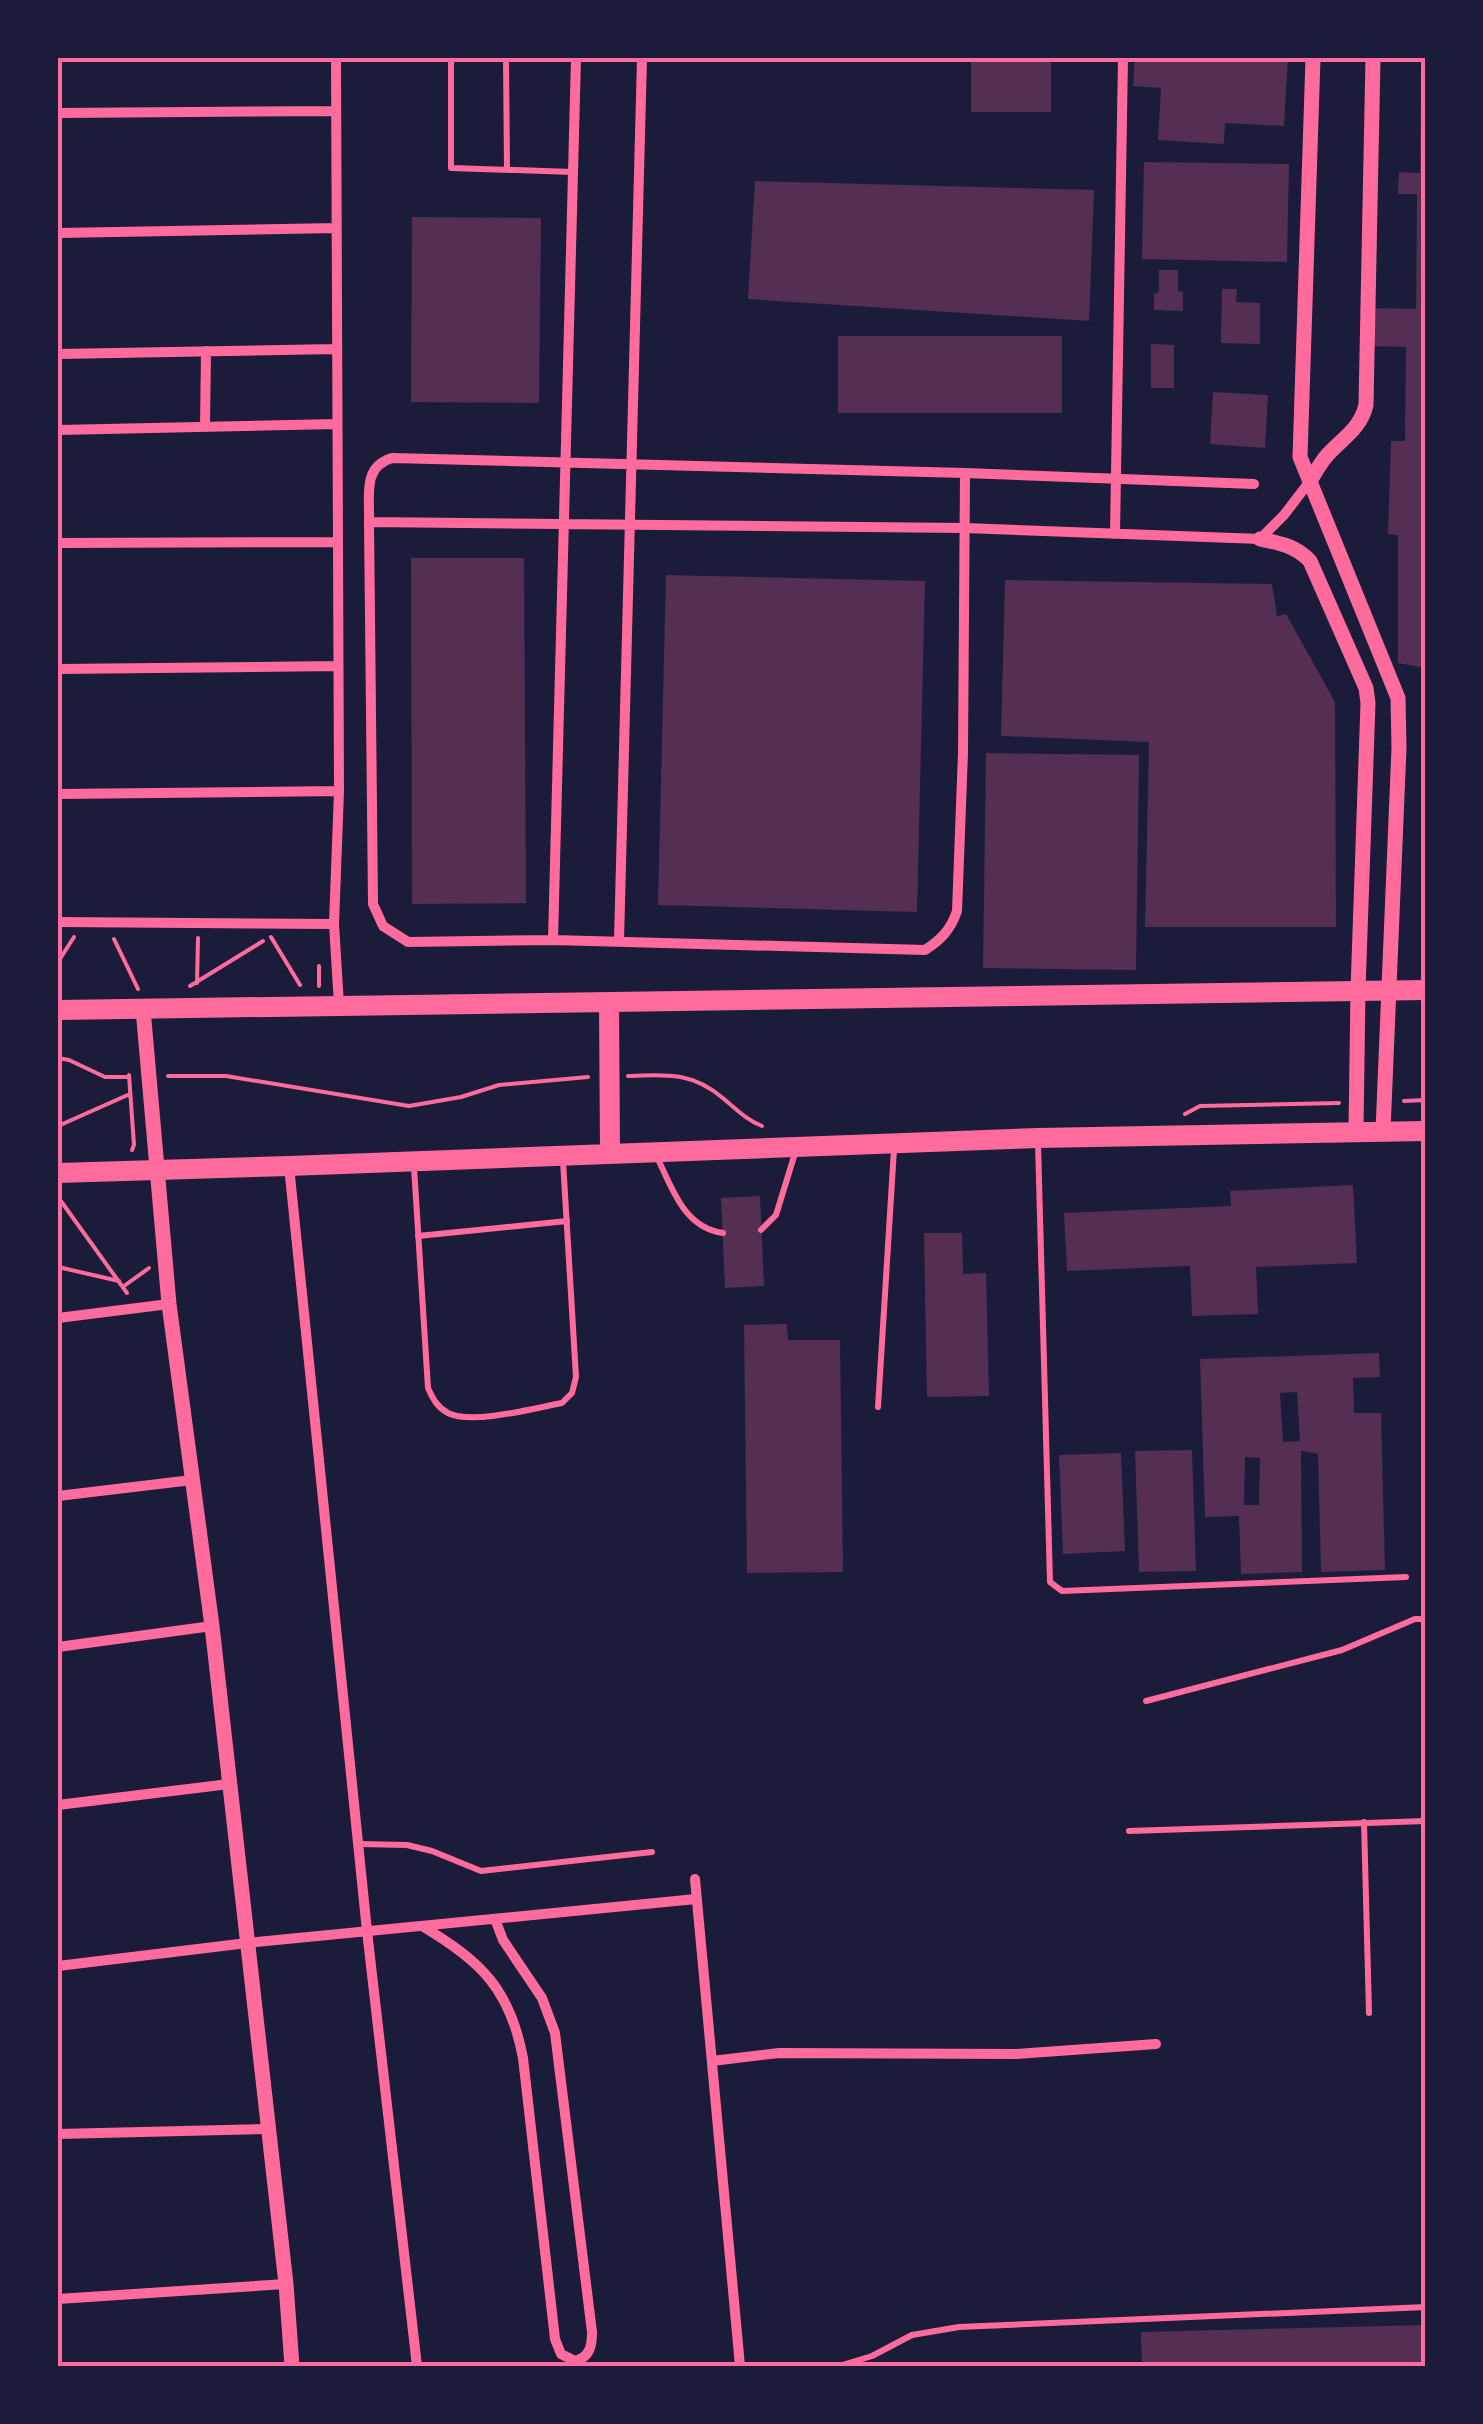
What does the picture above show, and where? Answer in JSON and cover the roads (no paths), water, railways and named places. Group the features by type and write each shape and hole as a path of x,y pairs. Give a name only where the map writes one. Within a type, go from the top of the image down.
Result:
{"main road":[{"path":"58,1010 142,1001 339,1005 1426,990"},
{"path":"609,1002 610,1153"},
{"path":"58,1172 1038,1138 1426,1131"}],"street":[{"path":"336,58 339,791 334,924 339,1005"},
{"path":"553,940 576,58"},
{"path":"619,941 642,58"},
{"path":"1115,534 1122,58"},
{"path":"1313,58 1300,456 1398,698 1400,748 1384,1131"},
{"path":"1260,539 1284,516 1323,460 1355,429 1366,406 1373,58"},
{"path":"58,113 336,110"},
{"path":"58,233 336,228"},
{"path":"58,354 337,348"},
{"path":"205,427 206,351"},
{"path":"58,430 337,424"},
{"path":"965,473 958,910 947,932 925,950 619,941 408,942 382,926 373,904 370,522 371,473 378,462 392,458 965,473 1254,484"},
{"path":"370,522 964,528 1260,539 1301,551 1310,561 1366,688 1368,703 1356,1131"},
{"path":"58,543 338,542"},
{"path":"58,669 338,666"},
{"path":"58,794 339,791"},
{"path":"58,922 334,924"},
{"path":"142,1001 169,1304 212,1626 292,2366"},
{"path":"289,1166 358,1844 363,1932 417,2366"},
{"path":"58,1318 169,1304"},
{"path":"58,1496 192,1480"},
{"path":"58,1647 212,1626"},
{"path":"58,1805 229,1784"},
{"path":"695,1880 740,2366"},
{"path":"58,1966 247,1943 696,1899"},
{"path":"422,1926 474,1962 498,1988 513,2016 523,2058 555,2339 561,2354 574,2361 584,2358 590,2350 592,2332 554,2033 542,1998 503,1940 495,1919"},
{"path":"712,2061 779,2053 1016,2054 1156,2044"},
{"path":"58,2134 268,2129"},
{"path":"58,2298 286,2284"}],"lane":[{"path":"451,58 451,168 573,172"},
{"path":"506,58 507,170"},
{"path":"1038,1138 1050,1582 1062,1591 1406,1577"},
{"path":"878,1407 894,1143"},
{"path":"761,1230 779,1209 797,1146"},
{"path":"654,1151 688,1214 707,1229 723,1233"},
{"path":"413,1161 428,1388 436,1404 451,1415 470,1419 562,1403 572,1393 576,1377 563,1155"},
{"path":"418,1236 567,1221"},
{"path":"1146,1701 1342,1650 1414,1619 1426,1618"},
{"path":"1128,1831 1426,1821"},
{"path":"1364,1822 1369,2012"},
{"path":"358,1844 408,1845 481,1871 652,1852"},
{"path":"840,2366 872,2356 912,2335 959,2328 1426,2307"}]}
